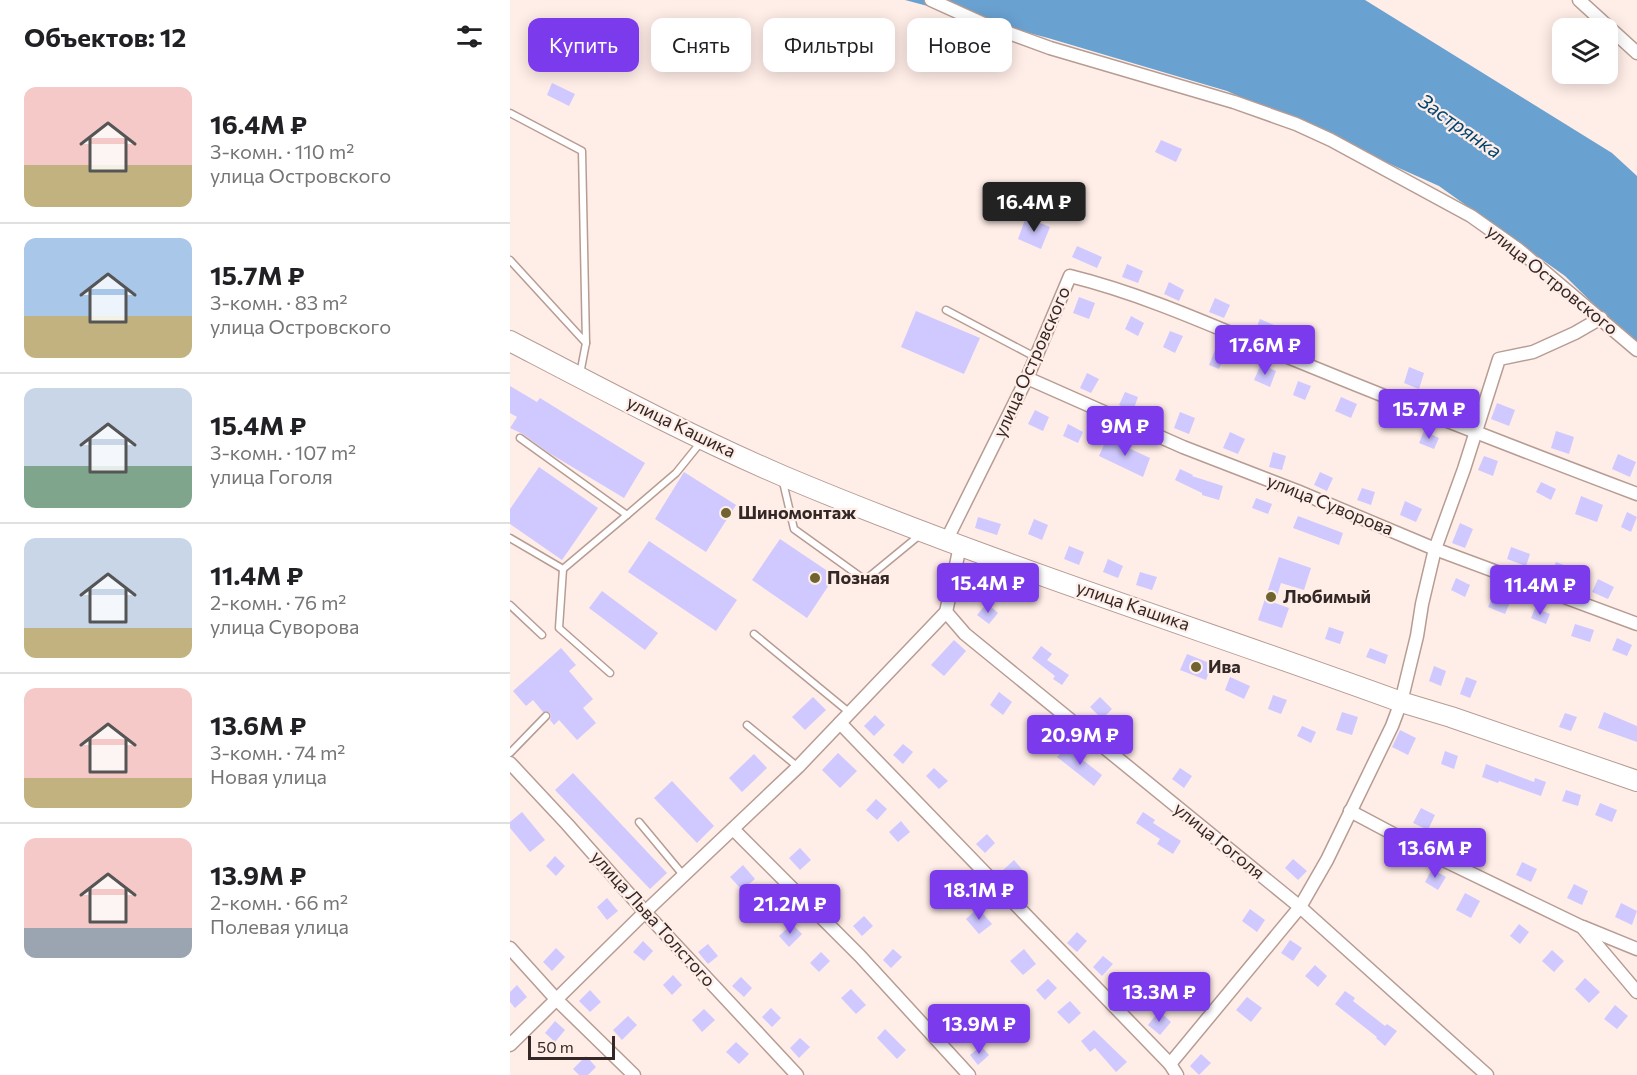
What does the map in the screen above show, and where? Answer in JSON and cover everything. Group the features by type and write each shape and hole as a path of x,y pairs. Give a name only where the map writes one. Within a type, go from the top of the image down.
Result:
{"highway":[{"name":"улица Кашика","path":"510,341 703,439 782,475 954,543 1401,702 1637,781"}],"street":[{"name":"улица Островского","path":"931,0 984,24 1050,48 1234,102 1296,124 1331,140 1472,216 1519,250 1637,350"},
{"path":"1579,0 1637,53"},
{"name":"улица Островского","path":"946,612 954,543 1070,276 1100,283 1195,319 1476,434 1637,494"},
{"path":"1170,1064 1300,907 1327,860 1392,726 1401,702 1418,636 1422,604 1435,549 1476,434 1499,359 1533,352 1601,318"},
{"name":"улица Суворова","path":"1027,378 1183,447 1297,491 1435,549 1637,624"},
{"path":"510,1045 645,912 798,767 946,612"},
{"name":"улица Гоголя","path":"946,612 966,634 1300,907 1487,1075"},
{"path":"840,723 1170,1064 1178,1075"},
{"name":"улица Льва Толстого","path":"510,763 797,1075"},
{"path":"1350,811 1431,854 1582,927 1637,949"},
{"path":"733,829 860,956 969,1075"},
{"path":"1582,927 1637,992"},
{"path":"510,948 556,999 634,1075"}],"lane":[{"path":"510,113 582,151 586,343 580,378"},
{"path":"510,260 586,343"},
{"path":"946,310 1036,357"},
{"path":"520,438 627,515"},
{"path":"610,673 559,628 563,569 676,473 703,439"},
{"path":"782,475 794,529 865,580 924,531"},
{"path":"510,538 563,569"},
{"path":"510,605 542,635"},
{"path":"754,634 851,713"},
{"path":"510,753 546,716"},
{"path":"747,725 798,767"},
{"path":"639,822 685,876"}],"water":[{"name":"Застрянка","path":"905,0 1365,0 1612,153 1637,176 1637,347 1565,276 1439,186 1227,91 1012,28 1012,18 973,18"}],"building":[{"path":"552,83 575,94 569,106 547,95"},
{"path":"1161,140 1182,149 1176,162 1155,152"},
{"path":"1026,217 1050,227 1041,249 1018,239"},
{"path":"1077,246 1102,257 1097,268 1072,257"},
{"path":"1127,264 1143,271 1138,283 1122,277"},
{"path":"1169,282 1184,290 1179,301 1164,294"},
{"path":"1079,297 1095,303 1089,319 1073,313"},
{"path":"1215,298 1230,305 1224,318 1209,312"},
{"path":"916,311 980,338 964,374 901,347"},
{"path":"1131,316 1144,323 1138,336 1125,329"},
{"path":"1260,319 1274,325 1268,337 1255,331"},
{"path":"1170,331 1183,336 1175,353 1163,347"},
{"path":"1297,332 1312,337 1308,351 1292,345"},
{"path":"1215,350 1226,354 1219,369 1209,365"},
{"path":"1261,364 1276,371 1270,387 1254,380"},
{"path":"1409,367 1424,373 1419,389 1404,383"},
{"path":"1087,373 1099,379 1091,393 1080,388"},
{"path":"1298,381 1311,386 1305,400 1293,395"},
{"path":"510,386 537,402 540,398 645,463 624,498 510,428 517,417 510,413"},
{"path":"1125,392 1138,397 1133,411 1119,405"},
{"path":"1341,397 1357,404 1351,418 1335,411"},
{"path":"1497,403 1515,410 1509,426 1491,419"},
{"path":"1035,410 1049,417 1043,431 1028,424"},
{"path":"1180,412 1195,418 1189,434 1174,428"},
{"path":"1068,424 1083,432 1078,443 1063,436"},
{"path":"1424,431 1439,438 1434,449 1419,443"},
{"path":"1556,431 1574,437 1569,454 1551,448"},
{"path":"1230,432 1245,439 1238,454 1223,448"},
{"path":"1107,438 1150,458 1143,477 1099,456"},
{"path":"1273,452 1286,456 1282,470 1269,467"},
{"path":"1618,454 1636,462 1630,477 1612,469"},
{"path":"1484,456 1498,461 1493,476 1478,470"},
{"path":"539,467 598,508 562,560 510,524 510,509"},
{"path":"1180,469 1192,476 1223,486 1219,500 1202,495 1175,480"},
{"path":"684,472 736,505 706,552 655,519"},
{"path":"1320,472 1333,478 1327,491 1314,485"},
{"path":"1541,482 1556,489 1551,500 1536,492"},
{"path":"1362,488 1375,492 1371,505 1357,500"},
{"path":"1581,496 1603,505 1597,522 1575,514"},
{"path":"1256,498 1272,504 1268,514 1252,508"},
{"path":"1405,501 1422,509 1416,522 1400,515"},
{"path":"1627,512 1637,517 1631,532 1621,527"},
{"path":"1298,516 1343,533 1339,545 1293,528"},
{"path":"978,517 1001,524 997,535 975,528"},
{"path":"1034,519 1048,525 1042,540 1028,534"},
{"path":"1460,523 1473,529 1465,548 1452,543"},
{"path":"780,539 835,576 807,618 752,580"},
{"path":"649,541 737,600 716,631 628,572"},
{"path":"1069,546 1084,552 1079,565 1064,559"},
{"path":"1511,547 1530,554 1526,566 1507,559"},
{"name":"Любимый","path":"1279,557 1311,568 1304,590 1281,583 1275,603 1289,608 1282,628 1258,620"},
{"path":"1108,559 1123,566 1118,578 1103,572"},
{"path":"1556,562 1569,567 1563,581 1550,576"},
{"path":"1140,572 1157,577 1152,590 1136,585"},
{"path":"1456,578 1470,585 1465,597 1451,590"},
{"path":"1598,579 1614,587 1608,599 1592,592"},
{"path":"602,591 658,633 645,650 589,608"},
{"path":"1494,593 1511,600 1505,614 1488,607"},
{"path":"987,603 998,613 989,624 977,615"},
{"path":"1535,608 1550,614 1546,624 1531,618"},
{"path":"1575,624 1594,630 1590,642 1571,636"},
{"path":"1329,627 1344,632 1340,644 1325,639"},
{"path":"1617,638 1632,645 1627,656 1612,650"},
{"path":"954,640 966,651 944,676 931,665"},
{"path":"1041,646 1052,654 1047,660 1069,675 1062,685 1053,679 1055,676 1032,658"},
{"path":"561,648 576,665 569,671 593,699 583,708 596,723 577,740 559,720 554,725 550,720 549,712 543,712 533,700 526,706 513,691"},
{"path":"1370,648 1388,655 1385,664 1366,657"},
{"name":"Ива","path":"1187,654 1212,664 1206,680 1180,670"},
{"path":"1434,666 1446,671 1441,686 1429,681"},
{"path":"1230,677 1250,686 1244,699 1225,690"},
{"path":"1466,677 1477,681 1470,698 1460,694"},
{"path":"999,692 1012,702 1003,715 990,705"},
{"path":"1273,695 1287,700 1281,714 1268,709"},
{"path":"813,697 826,710 805,730 792,717"},
{"path":"1100,697 1112,709 1102,719 1090,707"},
{"path":"1342,712 1358,717 1352,735 1336,730"},
{"path":"1604,712 1637,726 1637,742 1598,728"},
{"path":"1565,713 1577,717 1571,731 1559,727"},
{"path":"875,715 885,725 874,736 864,726"},
{"path":"1302,726 1316,732 1311,743 1297,736"},
{"path":"1042,727 1052,735 1044,746 1033,737"},
{"path":"1400,730 1416,738 1408,755 1392,747"},
{"path":"903,744 913,752 903,764 893,755"},
{"path":"1066,747 1102,775 1094,786 1057,757"},
{"path":"1445,751 1458,756 1454,769 1441,764"},
{"path":"838,753 857,771 840,788 822,770"},
{"path":"754,754 767,768 742,792 729,778"},
{"path":"1486,764 1534,782 1535,778 1546,782 1541,796 1482,777"},
{"path":"934,768 948,781 939,789 926,776"},
{"path":"1180,768 1192,776 1184,788 1172,779"},
{"path":"573,773 667,873 650,889 555,790"},
{"path":"672,781 714,826 697,843 654,798"},
{"path":"1566,790 1581,795 1578,806 1562,801"},
{"path":"876,799 887,809 877,820 866,810"},
{"path":"1600,803 1617,810 1612,822 1595,815"},
{"path":"1421,808 1435,815 1428,830 1413,823"},
{"path":"522,812 545,840 530,852 510,828 510,822"},
{"path":"1143,812 1155,820 1153,823 1181,841 1173,854 1157,844 1160,839 1136,823"},
{"path":"901,821 910,832 898,842 889,832"},
{"path":"987,834 995,843 985,853 976,844"},
{"path":"800,848 811,860 800,870 789,858"},
{"path":"555,856 565,866 556,876 546,866"},
{"path":"1293,859 1307,871 1298,880 1285,868"},
{"path":"1014,860 1025,873 1013,883 1002,871"},
{"path":"1522,862 1537,869 1531,882 1516,875"},
{"path":"743,865 755,879 742,890 730,877"},
{"path":"1432,869 1446,877 1438,890 1425,882"},
{"path":"950,875 960,886 950,894 941,884"},
{"path":"828,884 840,895 831,903 820,892"},
{"path":"1574,884 1588,891 1582,905 1567,898"},
{"path":"1465,893 1480,901 1471,918 1456,910"},
{"path":"607,898 618,911 607,920 597,907"},
{"path":"1621,903 1637,911 1632,925 1615,917"},
{"path":"978,908 992,924 979,934 966,919"},
{"path":"1250,909 1265,920 1257,932 1242,921"},
{"path":"864,916 873,926 862,936 853,926"},
{"path":"792,924 802,934 789,947 779,936"},
{"path":"1519,924 1529,932 1520,944 1510,936"},
{"path":"1077,932 1087,941 1077,952 1067,943"},
{"path":"1290,940 1302,948 1293,961 1281,953"},
{"path":"643,941 653,951 644,961 633,952"},
{"path":"708,944 718,956 708,964 698,952"},
{"path":"556,948 565,957 552,971 543,962"},
{"path":"893,949 902,957 891,968 883,960"},
{"path":"1024,949 1036,964 1023,975 1010,961"},
{"path":"1552,950 1564,961 1554,972 1542,961"},
{"path":"821,952 830,961 819,972 810,963"},
{"path":"1103,956 1113,964 1102,976 1093,967"},
{"path":"1315,965 1327,976 1318,987 1305,976"},
{"path":"673,975 682,985 672,995 663,985"},
{"path":"741,977 752,988 744,997 732,986"},
{"path":"1130,978 1143,989 1132,1003 1119,992"},
{"path":"1585,978 1600,992 1589,1003 1575,989"},
{"path":"1048,979 1057,988 1045,1000 1036,990"},
{"path":"517,985 527,997 515,1008 510,1002 510,992"},
{"path":"851,989 866,1005 856,1014 841,998"},
{"path":"590,990 601,1002 590,1012 579,1001"},
{"path":"1345,991 1355,998 1353,1001 1385,1026 1387,1024 1397,1031 1385,1046 1335,1004"},
{"path":"1247,997 1262,1008 1251,1022 1236,1010"},
{"path":"1070,1001 1081,1013 1069,1024 1057,1012"},
{"path":"1615,1005 1628,1016 1617,1029 1604,1019"},
{"path":"771,1008 781,1018 772,1027 762,1017"},
{"path":"704,1009 715,1020 702,1032 692,1020"},
{"path":"1159,1011 1171,1022 1160,1035 1148,1025"},
{"path":"628,1016 637,1025 622,1040 613,1030"},
{"path":"555,1021 565,1030 555,1042 545,1033"},
{"path":"885,1029 906,1050 897,1059 877,1038"},
{"path":"1094,1030 1127,1062 1116,1072 1095,1048 1090,1052 1081,1041"},
{"path":"800,1038 810,1047 799,1058 790,1048"},
{"path":"736,1042 749,1054 739,1064 726,1052"},
{"path":"981,1046 989,1055 978,1065 970,1055"},
{"path":"1201,1054 1211,1063 1199,1075 1190,1066"},
{"path":"586,1056 596,1067 588,1075 579,1075 573,1069"}],"place":[{"name":"Шиномонтаж","path":"726,513"},
{"name":"Позная","path":"815,578"},
{"name":"Любимый","path":"1271,597"},
{"name":"Ива","path":"1196,667"}]}
